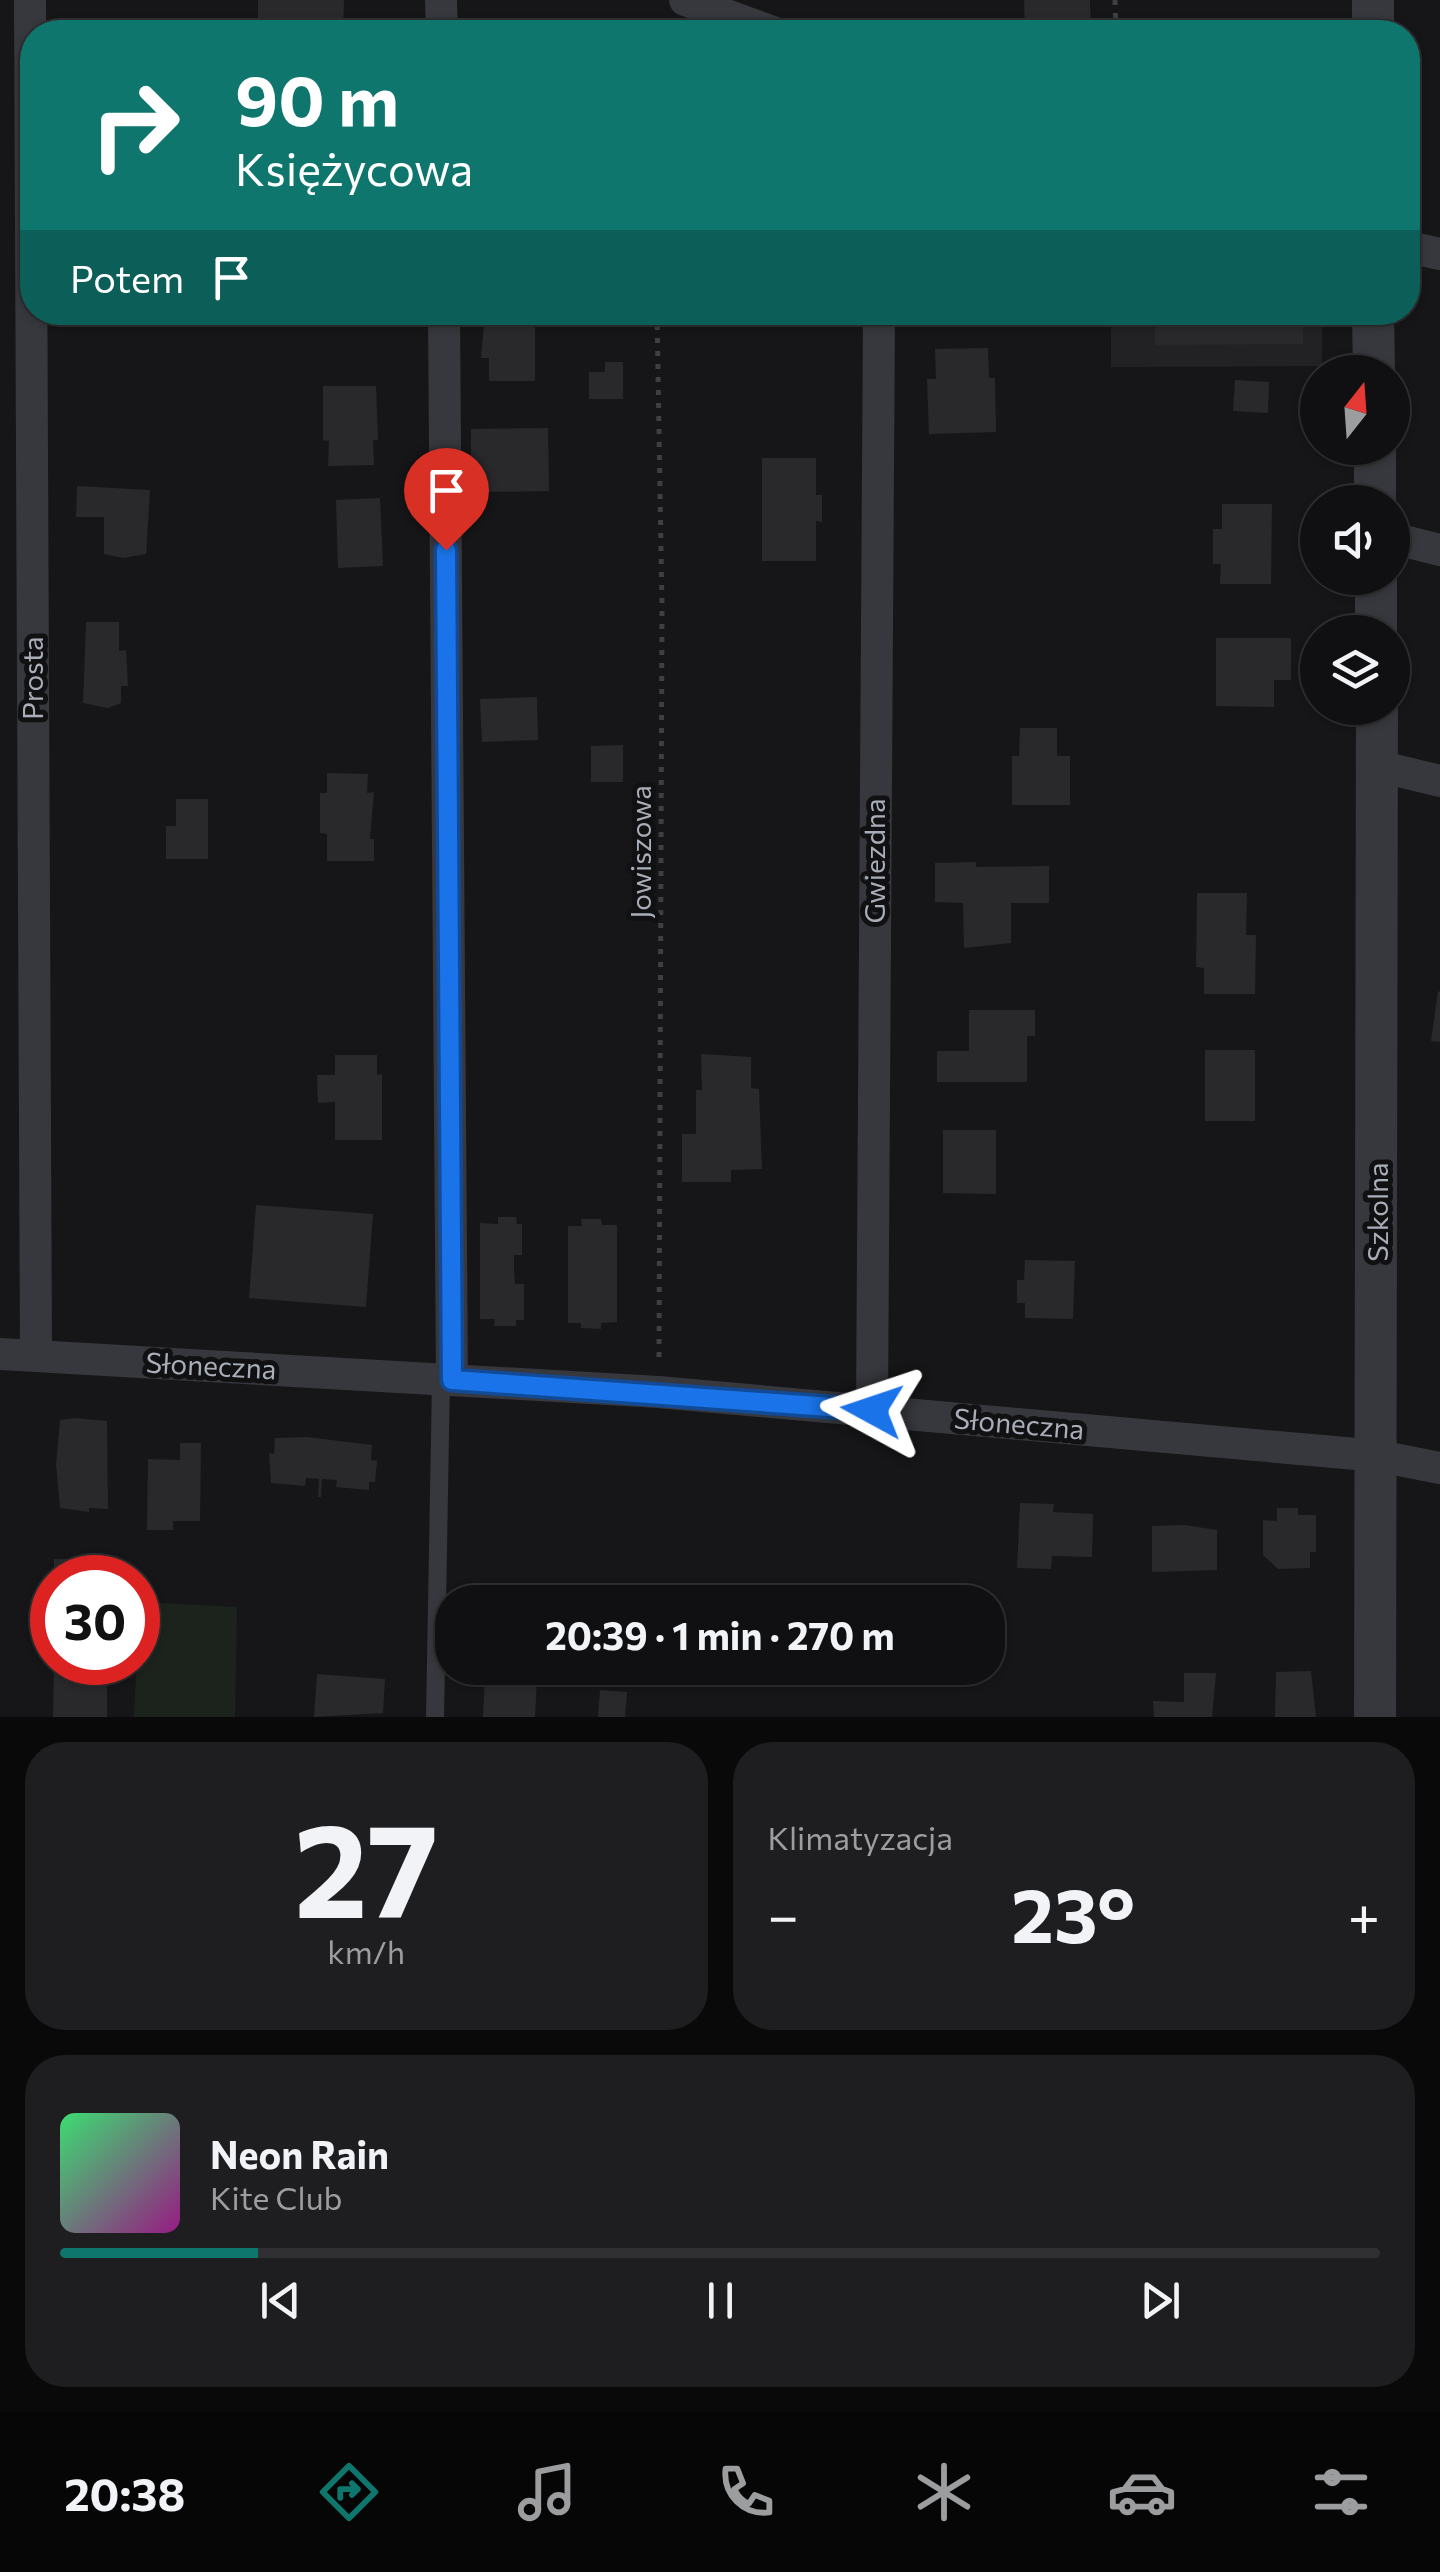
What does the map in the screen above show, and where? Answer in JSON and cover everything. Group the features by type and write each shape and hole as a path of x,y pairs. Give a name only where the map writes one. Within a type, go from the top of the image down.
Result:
{"street":[{"path":"686,0 740,20"},
{"name":"Prosta","path":"31,325 36,1356"},
{"path":"444,325 446,1380"},
{"name":"Gwiezdna","path":"872,1410 879,325"},
{"path":"1373,325 1374,355"},
{"path":"1410,542 1440,550"},
{"name":"Szkolna","path":"1375,1717 1377,725"},
{"path":"1378,766 1440,780"},
{"name":"Słoneczna","path":"0,1354 658,1392 1378,1456 1440,1468"}],"lane":[{"path":"435,1717 446,1380"}],"path":[{"name":"Jowiszowa","path":"657,325 662,608 658,1392"}],"shaded area":[{"path":"1111,325 1322,325 1322,355 1300,355 1300,366 1111,367"},
{"path":"160,1603 237,1607 235,1717 134,1717 136,1685 160,1685"}],"building":[{"path":"258,0 344,0 343,20 258,20"},
{"path":"1024,0 1090,0 1091,20 1025,20"},
{"path":"484,325 535,325 535,381 489,381 489,358 481,358"},
{"path":"1155,325 1303,325 1303,344 1155,345"},
{"path":"988,348 989,378 995,378 996,432 929,434 927,379 936,379 935,349"},
{"path":"605,362 623,362 623,399 589,399 589,372 605,372"},
{"path":"1235,380 1269,382 1268,413 1233,411"},
{"path":"323,386 376,386 378,440 373,440 374,465 328,466 329,441 323,440"},
{"path":"548,428 549,491 485,492 485,473 471,473 471,429"},
{"path":"762,458 816,458 816,495 822,495 822,522 816,521 816,561 762,561"},
{"path":"77,486 150,490 146,554 123,558 104,554 104,517 76,517"},
{"path":"380,498 383,566 338,568 336,500"},
{"path":"1222,504 1272,504 1271,584 1220,584 1221,564 1213,564 1213,529 1222,529"},
{"path":"86,622 119,622 119,651 126,650 128,686 121,686 121,703 108,708 83,703"},
{"path":"1216,638 1291,638 1291,680 1274,680 1274,707 1216,706"},
{"path":"537,697 538,740 482,742 480,699"},
{"path":"1020,728 1057,728 1057,756 1070,756 1070,805 1012,805 1012,756 1019,756"},
{"path":"623,745 623,782 591,782 591,746"},
{"path":"327,773 368,774 367,793 374,792 370,839 374,839 374,861 327,861 327,834 320,833 320,793 327,793"},
{"path":"176,799 208,799 208,859 166,859 166,826 176,826"},
{"path":"976,862 976,867 1049,866 1049,903 1011,903 1011,943 964,948 963,903 935,902 935,863"},
{"path":"1197,893 1247,893 1246,935 1256,935 1255,994 1204,994 1204,968 1196,967"},
{"path":"1440,992 1440,1042 1431,1041"},
{"path":"969,1010 1035,1010 1035,1036 1027,1036 1027,1082 937,1082 937,1051 969,1051"},
{"path":"1205,1050 1255,1050 1255,1121 1205,1121"},
{"path":"701,1054 751,1057 751,1088 759,1089 762,1169 731,1170 731,1182 682,1182 682,1134 696,1134 696,1090 702,1090"},
{"path":"335,1055 377,1055 377,1075 382,1074 382,1140 335,1140 335,1102 318,1103 317,1075 335,1075"},
{"path":"943,1130 996,1130 996,1194 943,1193"},
{"path":"256,1205 373,1214 366,1307 249,1298"},
{"path":"498,1217 516,1217 517,1224 522,1224 522,1255 514,1255 514,1270 515,1284 524,1284 524,1320 516,1320 516,1326 494,1326 495,1319 480,1319 480,1223 498,1224"},
{"path":"581,1219 601,1219 602,1225 617,1225 617,1322 601,1323 601,1329 568,1323 568,1226 582,1226"},
{"path":"1025,1260 1075,1261 1073,1319 1025,1318 1025,1303 1017,1303 1017,1280 1024,1280"},
{"path":"60,1420 107,1421 108,1509 89,1508 89,1512 60,1508 56,1465"},
{"path":"307,1437 372,1445 371,1460 377,1461 375,1482 369,1482 369,1490 336,1487 337,1480 322,1479 318,1497 319,1479 306,1478 305,1486 271,1483 269,1453 274,1454 275,1438"},
{"path":"180,1443 201,1443 200,1521 173,1521 173,1530 147,1530 148,1459 180,1460"},
{"path":"1020,1503 1054,1504 1053,1512 1093,1514 1092,1557 1052,1556 1051,1569 1017,1568"},
{"path":"1277,1508 1298,1508 1298,1515 1316,1515 1316,1552 1310,1552 1310,1568 1278,1569 1263,1555 1263,1520 1277,1521"},
{"path":"1185,1525 1217,1530 1217,1570 1152,1572 1152,1526"},
{"path":"1311,1671 1316,1717 1275,1717 1276,1672"},
{"path":"1184,1673 1216,1673 1212,1717 1154,1717 1153,1701 1184,1702"},
{"path":"317,1674 385,1679 383,1713 314,1717"},
{"path":"54,1685 107,1685 107,1717 53,1717"},
{"path":"485,1685 537,1685 535,1717 483,1717"},
{"path":"600,1690 627,1692 625,1717 598,1717"}],"route":[{"path":"446,550 452,1380 872,1410"}]}
